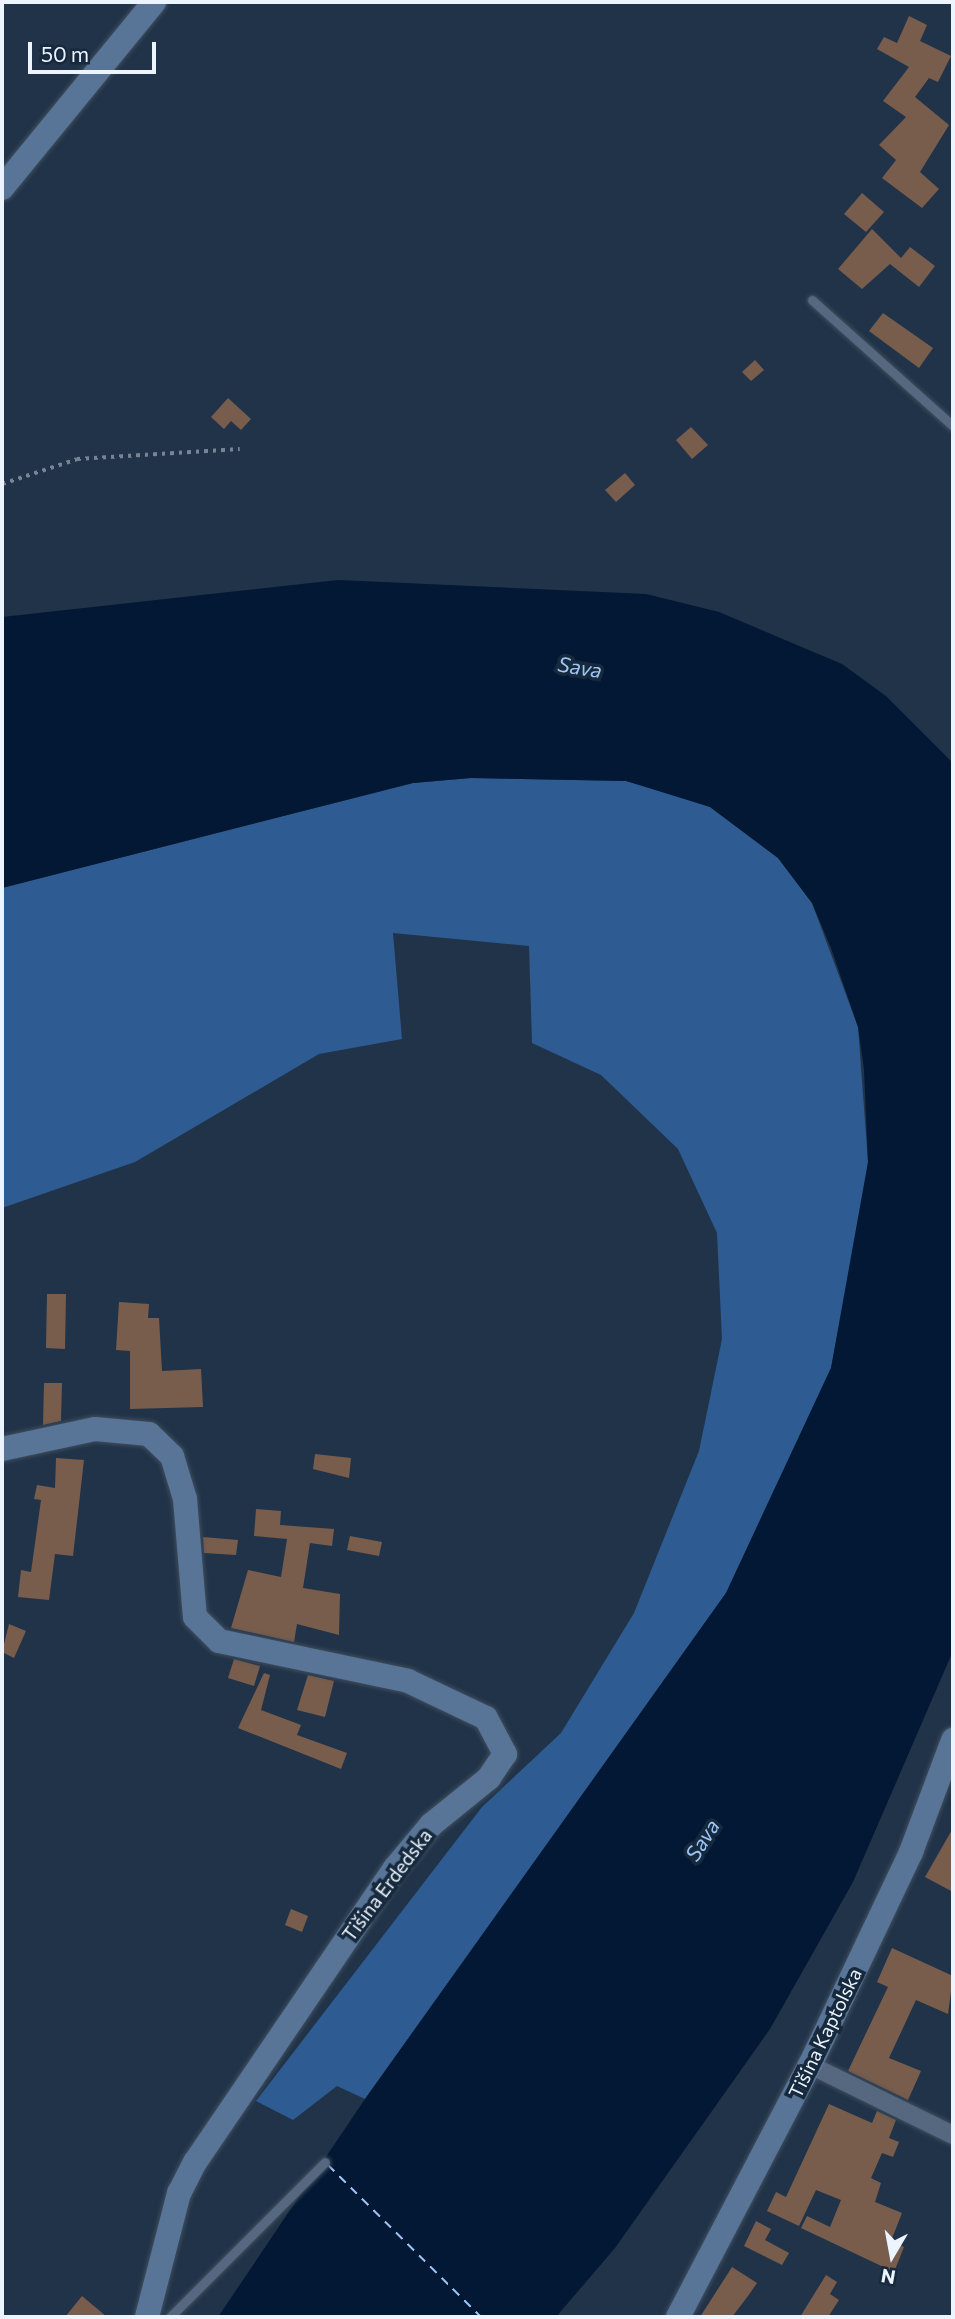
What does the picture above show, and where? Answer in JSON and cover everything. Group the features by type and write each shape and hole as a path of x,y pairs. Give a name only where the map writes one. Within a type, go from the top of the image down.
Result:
{"main road":[{"path":"2,188 154,2"},
{"name":"Tišina Erdedska","path":"2,1449 94,1429 149,1434 172,1456 185,1499 195,1617 219,1641 408,1681 486,1718 505,1754 489,1778 431,1825 395,1868 195,2162 179,2193 147,2317"},
{"name":"Tišina Kaptolska","path":"678,2317 810,2066 911,1852 953,1740"}],"street":[{"path":"810,2066 953,2135"}],"lane":[{"path":"813,300 953,426"},
{"path":"170,2317 325,2162"}],"path":[{"path":"2,485 77,459 240,449"}],"shaded area":[{"path":"471,778 626,781 710,807 778,858 812,903 858,1027 868,1162 863,1205 831,1368 726,1593 365,2099 337,2086 293,2120 256,2101 482,1807 561,1733 634,1613 699,1451 722,1339 717,1233 678,1149 601,1075 532,1043 529,946 393,933 402,1039 319,1054 135,1162 2,1208 2,888 413,783"}],"water":[{"name":"Sava","path":"338,580 646,594 719,612 842,664 886,696 953,763 953,1651 853,1882 770,2029 615,2248 556,2317 218,2317 365,2099 726,1593 831,1368 868,1162 864,1069 858,1027 831,948 812,903 778,858 710,807 626,781 471,778 413,783 2,888 2,617"}],"building":[{"path":"909,16 927,25 920,41 951,56 938,82 929,78 915,97 949,125 920,172 939,189 922,208 882,178 896,160 879,145 906,117 883,101 909,67 877,49 884,37 897,43"},
{"path":"862,193 884,212 866,232 844,214"},
{"path":"872,229 901,258 910,247 935,266 919,287 890,264 862,289 838,269"},
{"path":"883,313 933,348 919,368 869,331"},
{"path":"755,360 764,370 751,381 742,372"},
{"path":"228,398 251,419 241,430 231,421 224,429 211,417"},
{"path":"691,427 708,445 692,459 676,440"},
{"path":"625,473 635,485 616,502 605,490"},
{"path":"47,1294 66,1294 65,1349 46,1348"},
{"path":"119,1302 149,1304 148,1318 159,1318 162,1371 201,1369 203,1407 130,1409 130,1351 116,1350"},
{"path":"44,1383 62,1383 61,1421 43,1425"},
{"path":"315,1454 351,1458 349,1478 313,1469"},
{"path":"56,1458 84,1460 73,1556 55,1554 49,1600 18,1597 21,1570 31,1572 41,1500 34,1499 37,1485 55,1488"},
{"path":"256,1509 281,1511 280,1525 334,1529 332,1546 310,1543 303,1588 340,1594 339,1635 297,1624 294,1642 231,1628 248,1570 281,1577 287,1539 254,1536"},
{"path":"350,1536 382,1542 379,1556 347,1550"},
{"path":"203,1537 238,1540 236,1555 204,1553"},
{"path":"9,1624 26,1631 14,1658 2,1652"},
{"path":"234,1659 260,1666 254,1686 228,1678"},
{"path":"264,1673 270,1675 261,1710 301,1725 297,1735 347,1753 341,1769 238,1728"},
{"path":"308,1675 334,1681 325,1717 297,1710"},
{"path":"953,1828 953,1892 925,1877"},
{"path":"291,1909 308,1916 302,1932 285,1925"},
{"path":"892,1948 953,1976 948,2014 916,2000 889,2058 921,2071 908,2100 848,2071 888,1987 877,1982"},
{"path":"829,2104 872,2123 877,2111 896,2120 889,2138 899,2142 893,2157 882,2153 871,2178 881,2183 875,2202 902,2213 891,2241 904,2247 894,2272 801,2228 807,2216 830,2227 841,2200 816,2190 799,2226 767,2211 776,2192 786,2197"},
{"path":"756,2221 771,2229 765,2240 789,2253 782,2265 744,2246"},
{"path":"732,2267 757,2283 732,2317 700,2317"},
{"path":"826,2275 837,2282 830,2294 839,2300 828,2317 800,2317"},
{"path":"82,2296 107,2317 65,2317"}],"ferry route":[{"path":"328,2165 481,2317"}]}
